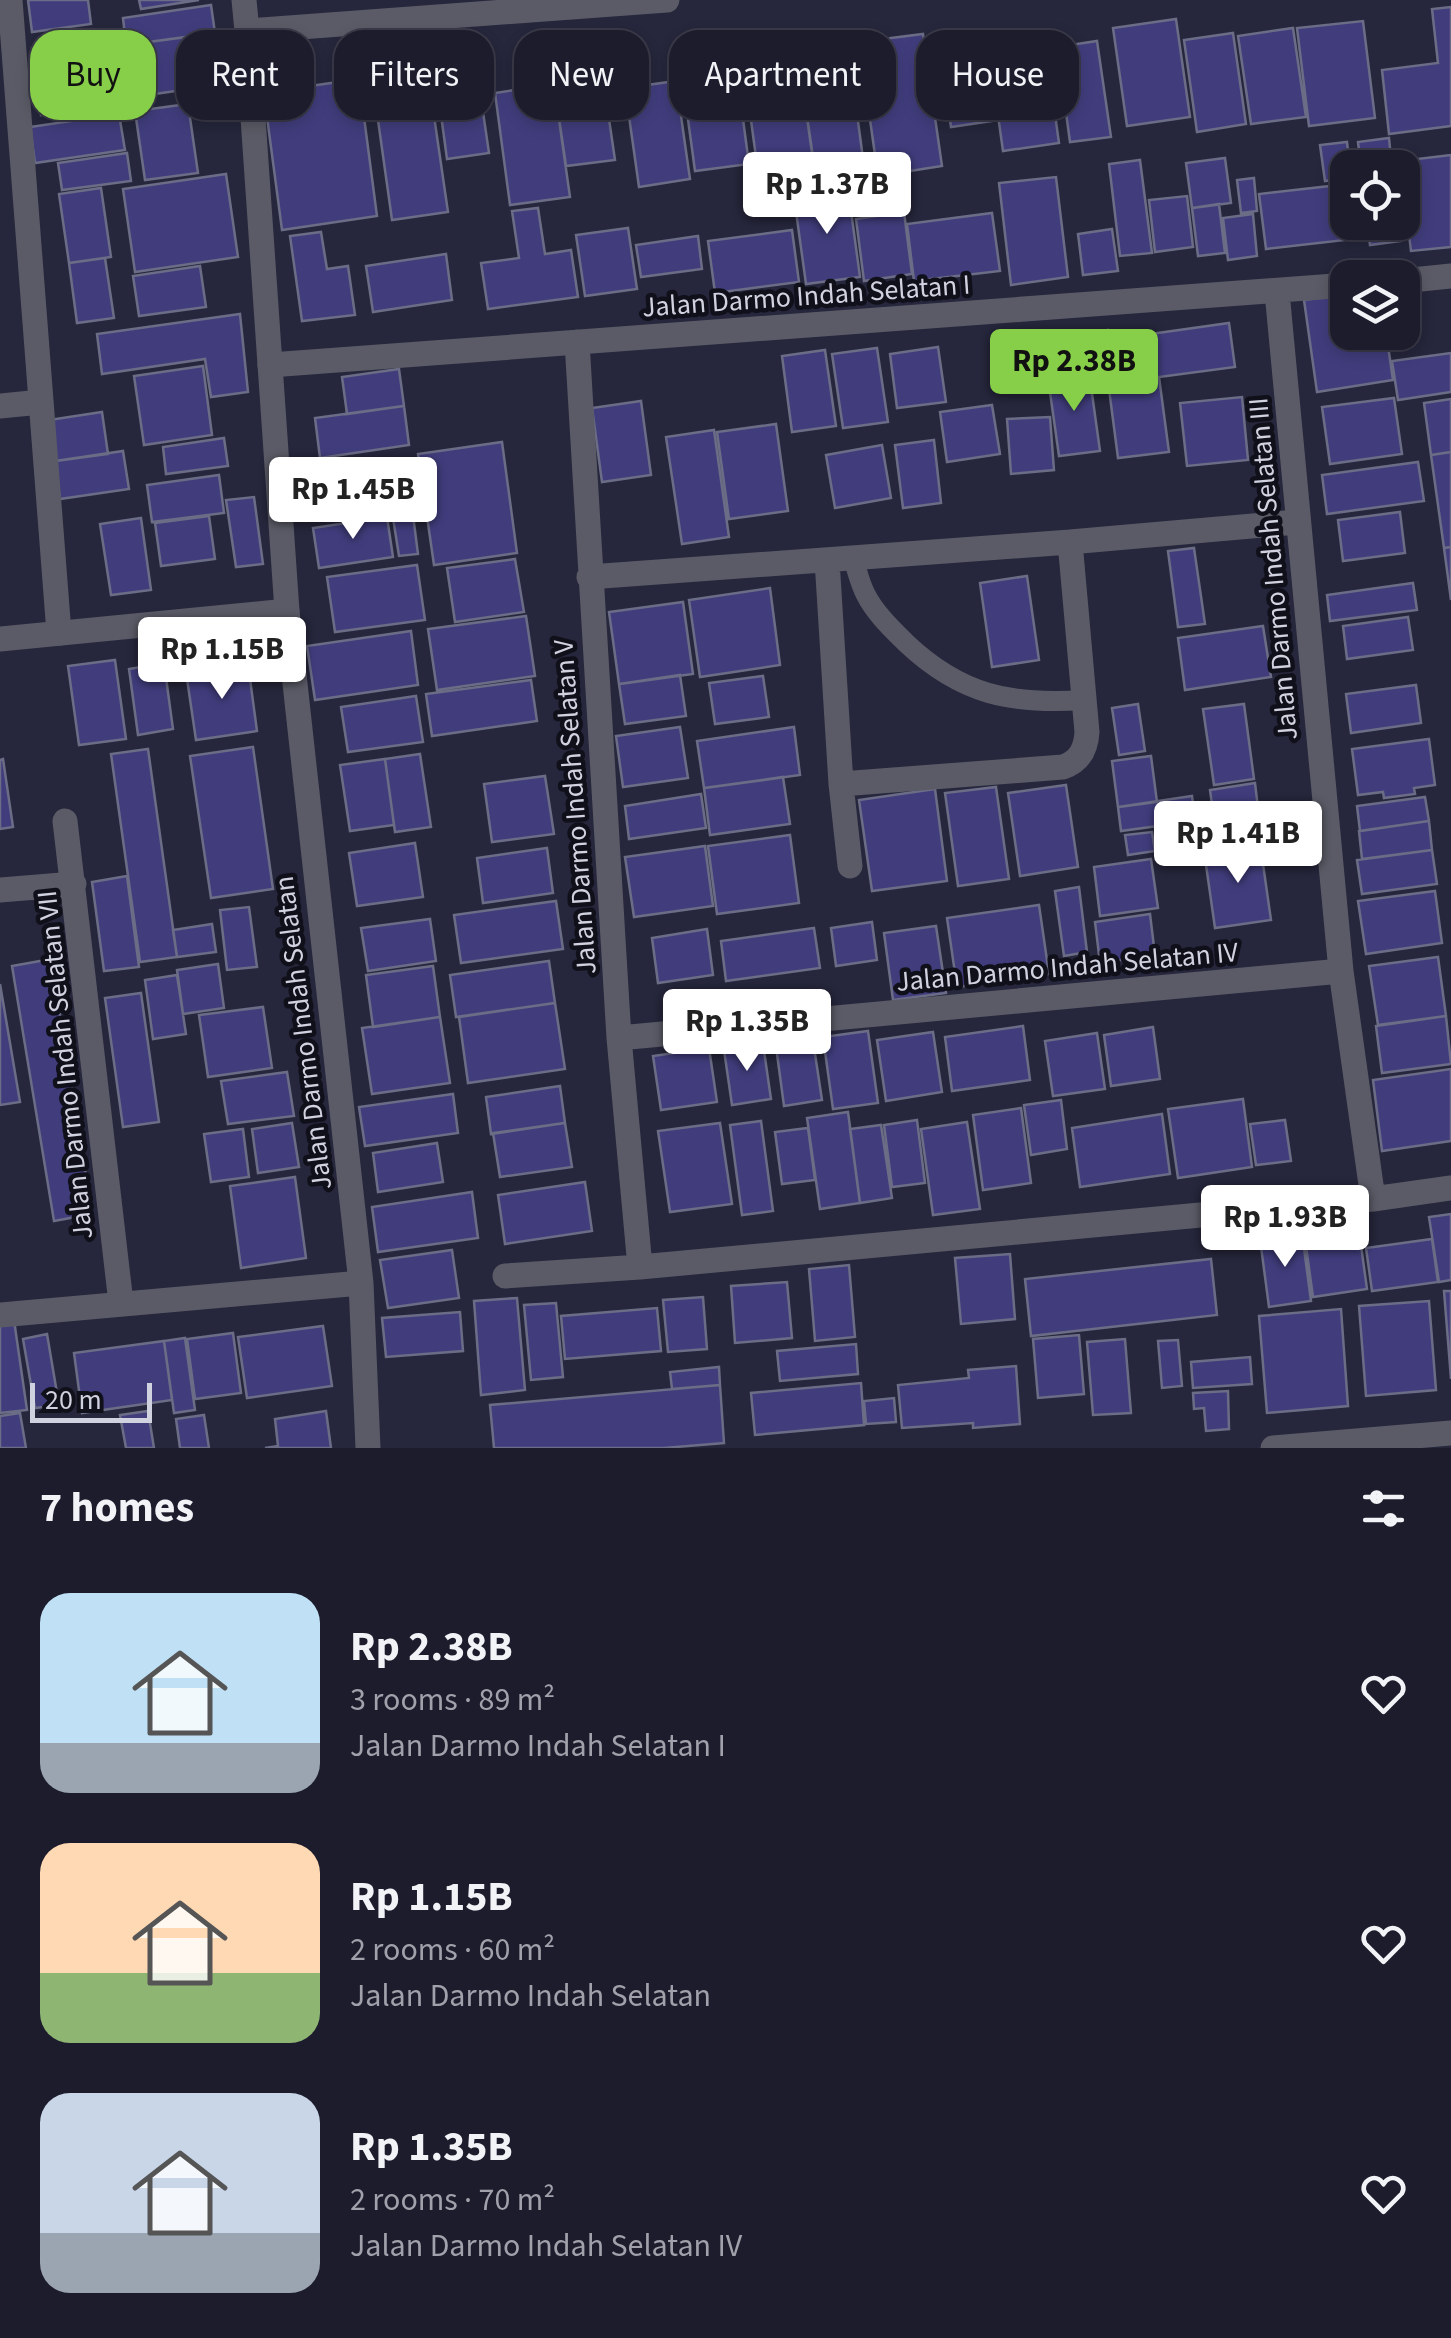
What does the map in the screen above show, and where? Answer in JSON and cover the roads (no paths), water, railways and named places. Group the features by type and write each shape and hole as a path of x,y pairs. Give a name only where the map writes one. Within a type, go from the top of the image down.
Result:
{"street":[{"path":"10,0 59,634"},
{"name":"Jalan Darmo Indah Selatan","path":"244,0 247,30"},
{"path":"261,30 667,0"},
{"name":"Jalan Darmo Indah Selatan","path":"253,120 287,611 361,1283 368,1448"},
{"path":"1420,279 1451,276"},
{"name":"Jalan Darmo Indah Selatan I","path":"270,365 1330,288"},
{"name":"Jalan Darmo Indah Selatan III","path":"1276,292 1341,971 1373,1199"},
{"name":"Jalan Darmo Indah Selatan V","path":"577,342 618,1038 640,1267"},
{"path":"0,406 41,402"},
{"path":"589,576 1297,522"},
{"path":"841,784 1074,763 1086,744 1070,542"},
{"path":"840,559 841,784 850,866"},
{"path":"0,639 287,611"},
{"name":"Jalan Darmo Indah Selatan VII","path":"64,821 121,1304"},
{"path":"0,890 74,884"},
{"name":"Jalan Darmo Indah Selatan IV","path":"618,1038 1341,971"},
{"path":"505,1276 1373,1199 1451,1188"},
{"path":"0,1314 361,1283"},
{"path":"1273,1448 1451,1432"}],"lane":[{"path":"840,559 893,630 927,663 972,690 1044,703 1084,700"}]}
